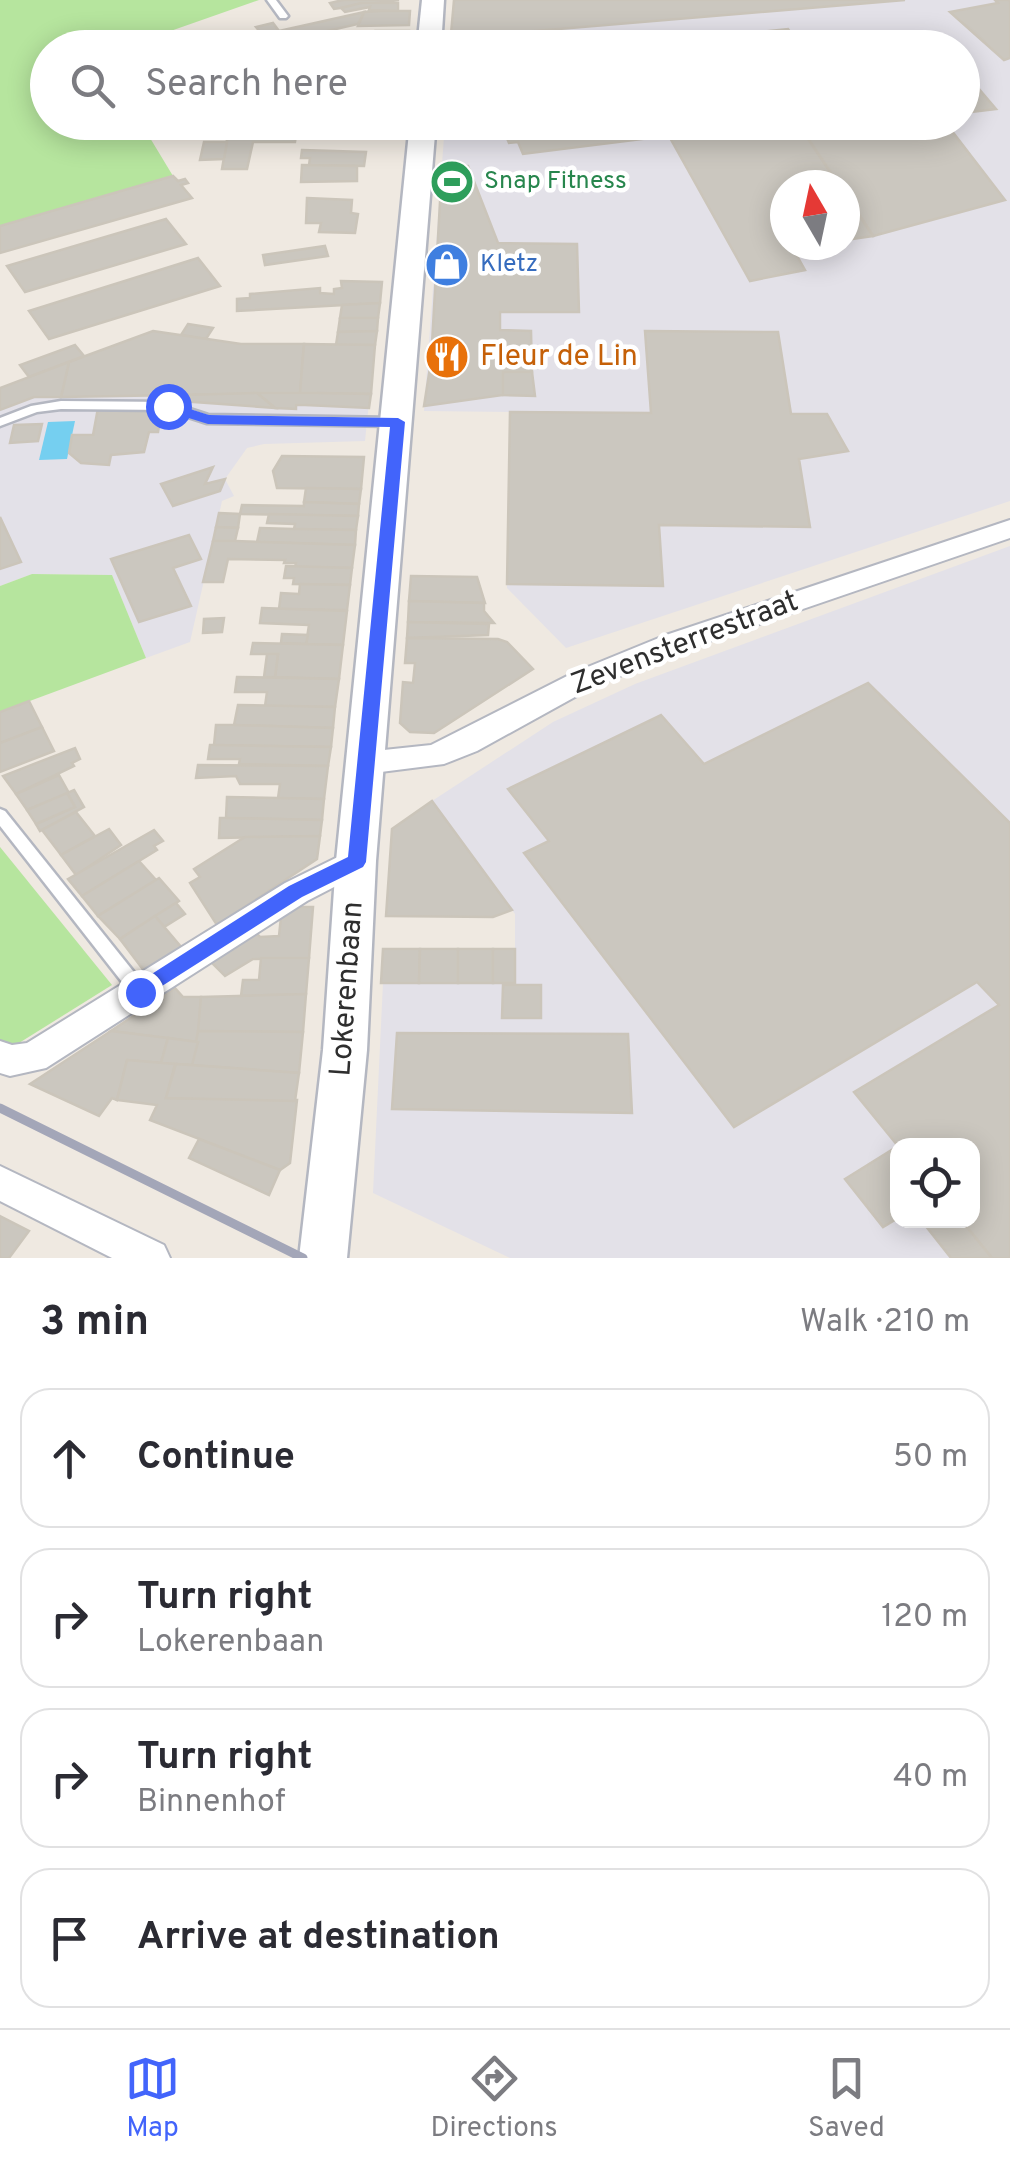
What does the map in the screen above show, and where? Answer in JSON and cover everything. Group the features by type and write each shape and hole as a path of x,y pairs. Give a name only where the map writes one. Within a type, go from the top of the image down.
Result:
{"street":[{"path":"430,30 433,0"},
{"name":"Lokerenbaan","path":"324,1258 422,140"},
{"name":"Zevensterrestraat","path":"365,763 434,756 583,680 676,642 1010,529"},
{"path":"0,1056 10,1061 34,1057 296,892 356,862"},
{"path":"0,1182 151,1258"}],"lane":[{"path":"271,0 282,16"},
{"path":"0,422 35,409 61,405 168,406 208,420 398,422"},
{"path":"0,815 140,992"}],"shaded area":[{"path":"454,0 1010,0 1010,501 566,648 507,588 510,412 424,411 444,140 980,140 980,30 451,30"},
{"path":"153,331 241,344 375,345 365,441 247,448 225,479 234,496 222,501 190,642 146,658 112,575 32,574 0,586 0,388"},
{"path":"1010,546 1010,1258 510,1258 373,1193 383,983 515,982 515,914 432,801 553,722 635,684"}],"green space":[{"path":"0,0 259,0 173,30 30,30 30,140 151,140 173,176 0,226"},
{"path":"32,574 112,575 146,658 0,712 0,586"},
{"path":"0,847 112,985 11,1048 0,1043"}],"water":[{"path":"75,421 67,459 39,460 48,422"}],"building":[{"path":"399,0 334,9 330,3"},
{"path":"454,0 905,0 547,30 451,30"},
{"path":"995,0 1010,0 1010,58 1004,60 980,39 980,30 970,30 950,12 998,3"},
{"path":"361,3 398,3 398,11 369,10 370,7 345,12 341,8"},
{"path":"410,11 409,25 358,26 364,12"},
{"path":"364,12 358,24 332,30 283,30"},
{"path":"273,23 278,30 256,27"},
{"path":"980,90 996,109 980,111"},
{"path":"227,140 295,140 253,142 247,169 222,169"},
{"path":"508,140 634,140 523,154 518,142"},
{"path":"671,140 809,140 829,170 770,170 770,260 799,260 805,270 750,281"},
{"path":"809,140 959,140 1005,200 873,236 860,216 860,170 829,170"},
{"path":"204,142 227,142 224,159 200,160"},
{"path":"302,150 366,152 364,166 309,165 310,158 301,158"},
{"path":"302,165 357,166 357,181 301,182"},
{"path":"468,166 498,243 577,244 579,312 500,312 500,330 531,331 532,372 503,372 503,395 424,406 431,361 442,167"},
{"path":"173,176 178,181 185,179 188,183 181,185 192,198 0,253 0,226"},
{"path":"307,198 352,200 351,213 358,214 355,233 319,232 321,223 306,223"},
{"path":"860,216 873,236 860,238"},
{"path":"166,219 186,244 25,292 7,266"},
{"path":"325,246 328,256 265,265 263,255"},
{"path":"198,258 220,286 49,339 29,311"},
{"path":"341,281 382,282 380,303 237,311 237,299 250,298 250,294 320,288 320,293 334,294 334,289 342,288"},
{"path":"380,303 378,318 340,318 342,305"},
{"path":"340,318 378,318 377,331 338,332"},
{"path":"188,324 213,328 206,339 181,335"},
{"path":"153,331 241,344 304,344 300,393 61,397 69,362"},
{"path":"377,331 375,345 336,345 338,332"},
{"path":"645,331 778,332 791,414 827,414 848,451 799,459 810,527 659,525 663,586 507,584 510,412 651,413"},
{"path":"304,344 375,345 371,394 300,393"},
{"path":"75,345 84,356 29,377 20,365"},
{"path":"69,362 61,397 34,397 0,410 0,388"},
{"path":"503,372 532,372 535,396 503,395"},
{"path":"257,393 371,394 369,408 296,405 296,409 275,408"},
{"path":"257,393 275,408 181,401 182,395"},
{"path":"98,408 153,410 151,420 160,420 158,432 149,432 144,452 111,455 109,465 81,463 69,453 72,435 93,435"},
{"path":"42,424 38,441 10,443 14,425"},
{"path":"282,456 364,457 361,489 277,488 273,471"},
{"path":"213,467 205,484 225,479 220,491 173,506 161,484"},
{"path":"306,488 361,489 359,504 304,502"},
{"path":"304,502 359,504 358,516 240,514 242,505 304,506"},
{"path":"219,513 240,514 238,528 216,527"},
{"path":"269,514 358,516 356,530 294,529 295,524 267,523"},
{"path":"0,517 21,562 0,569"},
{"path":"216,527 238,528 235,541 213,541"},
{"path":"260,528 356,530 355,545 257,542"},
{"path":"189,535 201,559 173,568 191,606 139,622 111,559"},
{"path":"213,541 355,545 352,568 295,567 296,563 284,563 285,560 228,559 223,582 203,582"},
{"path":"286,566 352,568 350,585 293,584 294,578 284,578"},
{"path":"411,576 477,577 485,603 409,601"},
{"path":"300,584 350,585 347,610 279,609 281,593 299,594"},
{"path":"409,601 484,603 484,611 494,623 408,622"},
{"path":"262,608 347,611 343,645 306,644 309,625 260,623"},
{"path":"224,618 222,632 203,633 204,619"},
{"path":"408,622 489,624 488,635 407,638"},
{"path":"282,634 308,635 306,644 281,643"},
{"path":"407,638 498,639 507,642 533,669 434,733 410,732 400,723 403,682 413,683 415,663 405,663"},
{"path":"253,643 343,645 339,679 275,677 278,654 251,654"},
{"path":"267,654 278,654 275,677 264,677"},
{"path":"237,677 339,679 335,707 265,706 267,692 235,692"},
{"path":"868,683 1010,823 1010,1258 992,1258 968,1228 980,1228 980,1138 891,1138 854,1092 999,1005 977,982 734,1127 524,853 549,841 508,789 661,715 704,764"},
{"path":"29,701 42,727 0,743 0,712"},
{"path":"238,705 335,707 333,728 234,725"},
{"path":"216,725 333,728 331,747 214,745"},
{"path":"42,727 54,751 0,772 0,743"},
{"path":"210,745 331,747 328,766 239,764 240,759 208,759"},
{"path":"75,748 80,759 72,763 74,766 16,794 3,776"},
{"path":"198,765 328,766 324,799 278,798 280,784 240,784 236,776 196,778"},
{"path":"59,775 69,793 27,810 16,794"},
{"path":"74,790 84,807 40,831 36,824 75,807 67,793"},
{"path":"67,793 75,807 36,824 27,810"},
{"path":"227,797 324,799 322,820 226,818"},
{"path":"432,801 512,910 493,917 386,916 392,829"},
{"path":"76,812 95,836 61,855 42,830"},
{"path":"220,818 322,820 320,836 219,838"},
{"path":"109,829 121,845 76,875 61,855"},
{"path":"154,830 163,841 154,846 157,850 82,896 68,879"},
{"path":"320,836 317,859 217,925 190,883 200,877 194,869 245,837"},
{"path":"139,861 156,880 98,916 82,896"},
{"path":"159,878 179,901 120,939 98,916"},
{"path":"176,903 185,914 164,927 155,916"},
{"path":"300,907 313,907 309,958 253,959 225,976 211,962 255,932 260,937 279,936 281,917"},
{"path":"155,916 182,948 145,972 120,939"},
{"path":"383,949 420,949 419,983 381,983"},
{"path":"420,949 458,949 458,983 419,983"},
{"path":"458,949 493,949 493,983 458,983"},
{"path":"493,949 515,949 515,983 493,983"},
{"path":"261,958 309,958 306,994 241,996 243,980 259,980"},
{"path":"503,985 541,985 541,1018 502,1018"},
{"path":"175,988 183,997 201,997 198,1042 111,1031"},
{"path":"306,994 303,1032 198,1031 201,997"},
{"path":"111,1031 168,1038 161,1063 127,1060 117,1100 112,1098 99,1116 30,1084"},
{"path":"198,1031 303,1032 299,1073 192,1065"},
{"path":"397,1033 628,1034 632,1113 392,1109"},
{"path":"168,1038 198,1042 192,1065 161,1063"},
{"path":"127,1060 175,1064 166,1098 297,1100 290,1163 280,1170 150,1120 157,1105 117,1100"},
{"path":"176,1064 299,1073 295,1101 166,1098"},
{"path":"199,1139 280,1170 269,1195 189,1158"},
{"path":"890,1151 890,1223 883,1227 845,1179"},
{"path":"0,1216 29,1231 9,1258 0,1258"},
{"path":"927,1228 968,1228 992,1258 951,1258"}],"railway":[{"path":"0,1108 303,1258"}],"place":[{"name":"Snap Fitness","path":"452,182"},
{"name":"Kletz","path":"447,265"},
{"name":"Fleur de Lin","path":"447,357"}],"route":[{"path":"140,992 296,892 356,862 398,422 208,420 168,406"}]}
